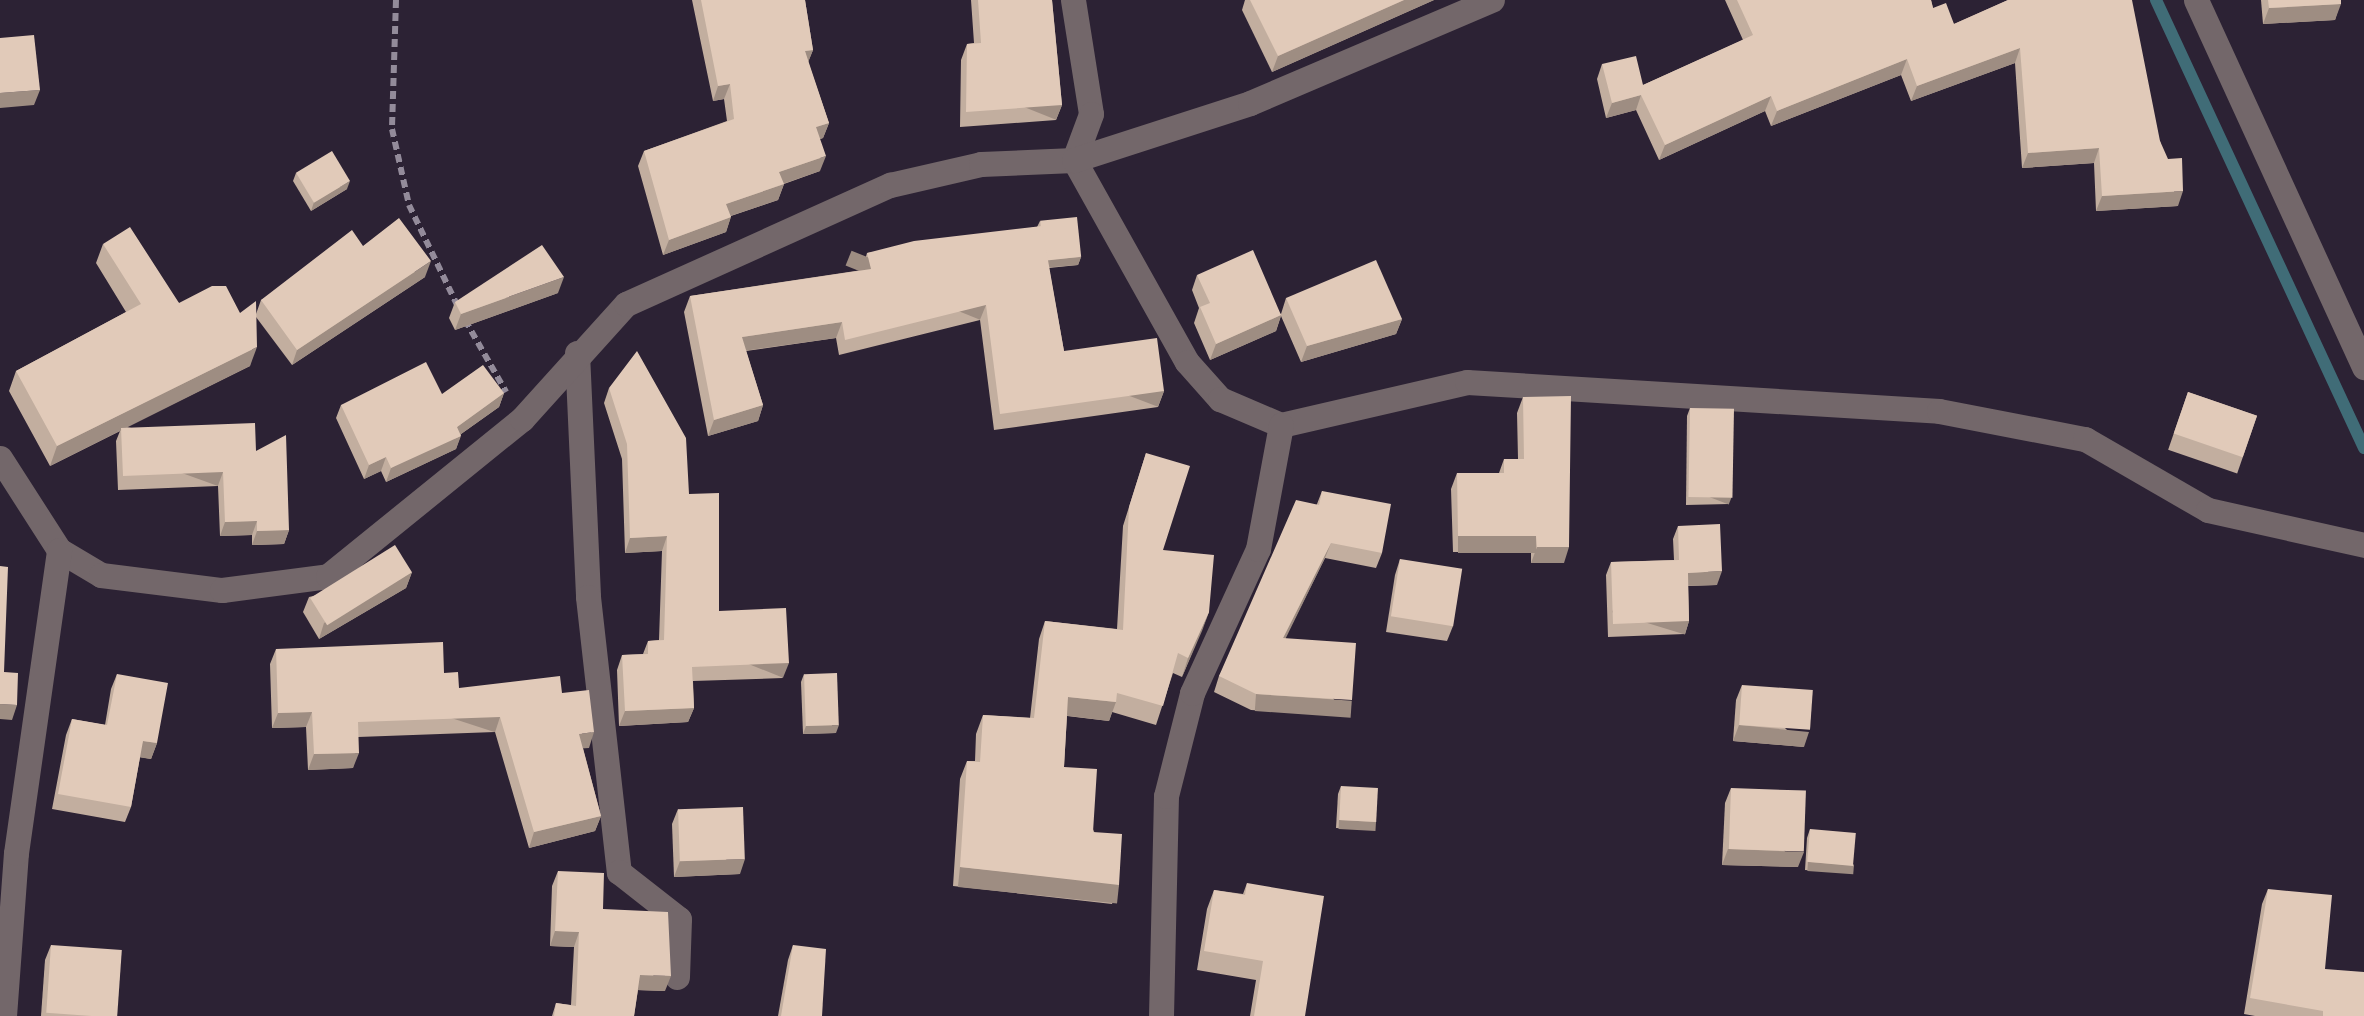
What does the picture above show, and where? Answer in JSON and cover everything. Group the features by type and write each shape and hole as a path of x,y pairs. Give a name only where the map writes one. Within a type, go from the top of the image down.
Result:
{"street":[{"path":"1072,0 1090,114 1074,160 1188,362 1220,398 1280,425 1467,382 1939,411 2085,438 2208,510 2364,545"},
{"path":"0,458 58,550 101,574 222,590 328,576 522,419 577,353 626,304 890,185 981,164 1074,160 1250,103 1492,0"},
{"path":"2196,0 2364,367"},
{"path":"577,353 588,597 619,872 679,920 676,976"},
{"path":"1160,1016 1166,796 1192,693 1258,549 1280,425"},
{"path":"4,1016 16,853 58,550"}],"path":[{"path":"396,0 392,129 409,205 522,419"}],"building":[{"path":"701,0 805,0 813,50 805,51 829,123 816,127 826,156 779,172 784,184 726,204 731,217 669,240 644,151 734,119 730,84 718,86"},
{"path":"978,0 1052,0 1062,105 966,112 967,44 981,43"},
{"path":"1250,0 1404,0 1278,56"},
{"path":"1737,0 1931,0 1933,8 1946,3 1954,24 2008,0 2132,0 2160,141 2168,159 2182,158 2183,191 2102,196 2099,148 2028,153 2020,48 1917,86 1907,59 1777,111 1771,96 1665,145 1641,95 1612,103 1602,64 1636,56 1643,85 1753,35"},
{"path":"2268,0 2341,0 2341,4 2269,8"},
{"path":"34,35 40,90 0,93 0,38"},
{"path":"332,151 350,181 314,203 296,173"},
{"path":"1077,217 1081,257 1044,261 1040,221"},
{"path":"399,218 431,261 297,350 261,300 352,230 363,246"},
{"path":"1042,226 1064,351 1157,338 1164,391 1000,414 986,305 845,340 842,322 742,337 763,405 714,420 690,296 871,269 867,253 914,241"},
{"path":"130,227 179,303 212,286 226,286 240,313 256,301 257,347 57,446 16,371 141,304 103,244"},
{"path":"542,245 564,277 461,314 455,302"},
{"path":"1253,250 1281,315 1216,344 1200,307 1210,303 1197,275"},
{"path":"1376,260 1402,319 1307,346 1286,298"},
{"path":"637,351 686,438 689,494 719,493 719,611 786,608 789,663 692,667 694,708 625,711 622,655 648,654 648,641 664,640 667,536 630,538 627,444 609,388"},
{"path":"426,362 442,394 483,365 504,393 457,427 461,436 391,468 386,457 369,465 341,405"},
{"path":"2188,392 2257,416 2243,457 2174,434"},
{"path":"1571,396 1569,547 1537,547 1536,536 1458,536 1457,473 1504,473 1504,459 1524,459 1523,397"},
{"path":"1690,408 1734,409 1732,498 1688,497"},
{"path":"255,423 256,451 286,435 289,530 257,531 257,521 225,522 223,472 123,476 121,428"},
{"path":"1146,453 1190,466 1163,550 1214,555 1209,612 1188,658 1178,653 1163,706 1117,693 1116,702 1068,697 1064,767 1097,769 1093,832 1122,834 1119,885 960,867 967,761 980,762 983,715 1034,718 1045,621 1123,630 1129,507"},
{"path":"1322,491 1391,504 1382,553 1331,543 1283,638 1356,643 1352,700 1256,694 1219,676 1296,500 1319,505"},
{"path":"1720,524 1722,571 1688,573 1689,621 1613,624 1611,562 1679,560 1678,526"},
{"path":"395,545 412,572 327,625 310,598"},
{"path":"1400,559 1462,569 1453,626 1391,616"},
{"path":"0,566 8,567 4,672 18,673 17,705 0,704"},
{"path":"443,642 444,673 458,672 459,688 560,676 562,693 589,690 594,732 579,734 601,816 534,832 500,717 358,722 359,753 314,754 312,712 278,713 276,649"},
{"path":"837,673 839,725 806,726 804,674"},
{"path":"117,674 168,683 157,743 143,741 131,807 58,794 72,719 107,725"},
{"path":"1742,685 1813,690 1810,730 1739,725"},
{"path":"1341,786 1378,788 1376,822 1339,820"},
{"path":"1731,788 1806,791 1804,852 1729,849"},
{"path":"743,807 745,859 680,861 678,809"},
{"path":"1810,829 1856,833 1853,866 1807,862"},
{"path":"558,871 604,873 603,909 668,912 671,976 640,975 634,1016 554,1016 556,1003 576,1006 579,932 555,931"},
{"path":"1247,883 1324,896 1305,1016 1254,1016 1263,961 1204,951 1214,890 1245,895"},
{"path":"2268,889 2332,895 2325,969 2364,972 2364,1016 2323,1016 2323,1011 2250,998"},
{"path":"51,945 122,950 117,1016 46,1013"},
{"path":"793,945 826,949 822,1016 781,1016"}],"waterway":[{"path":"2156,0 2364,448"}]}
